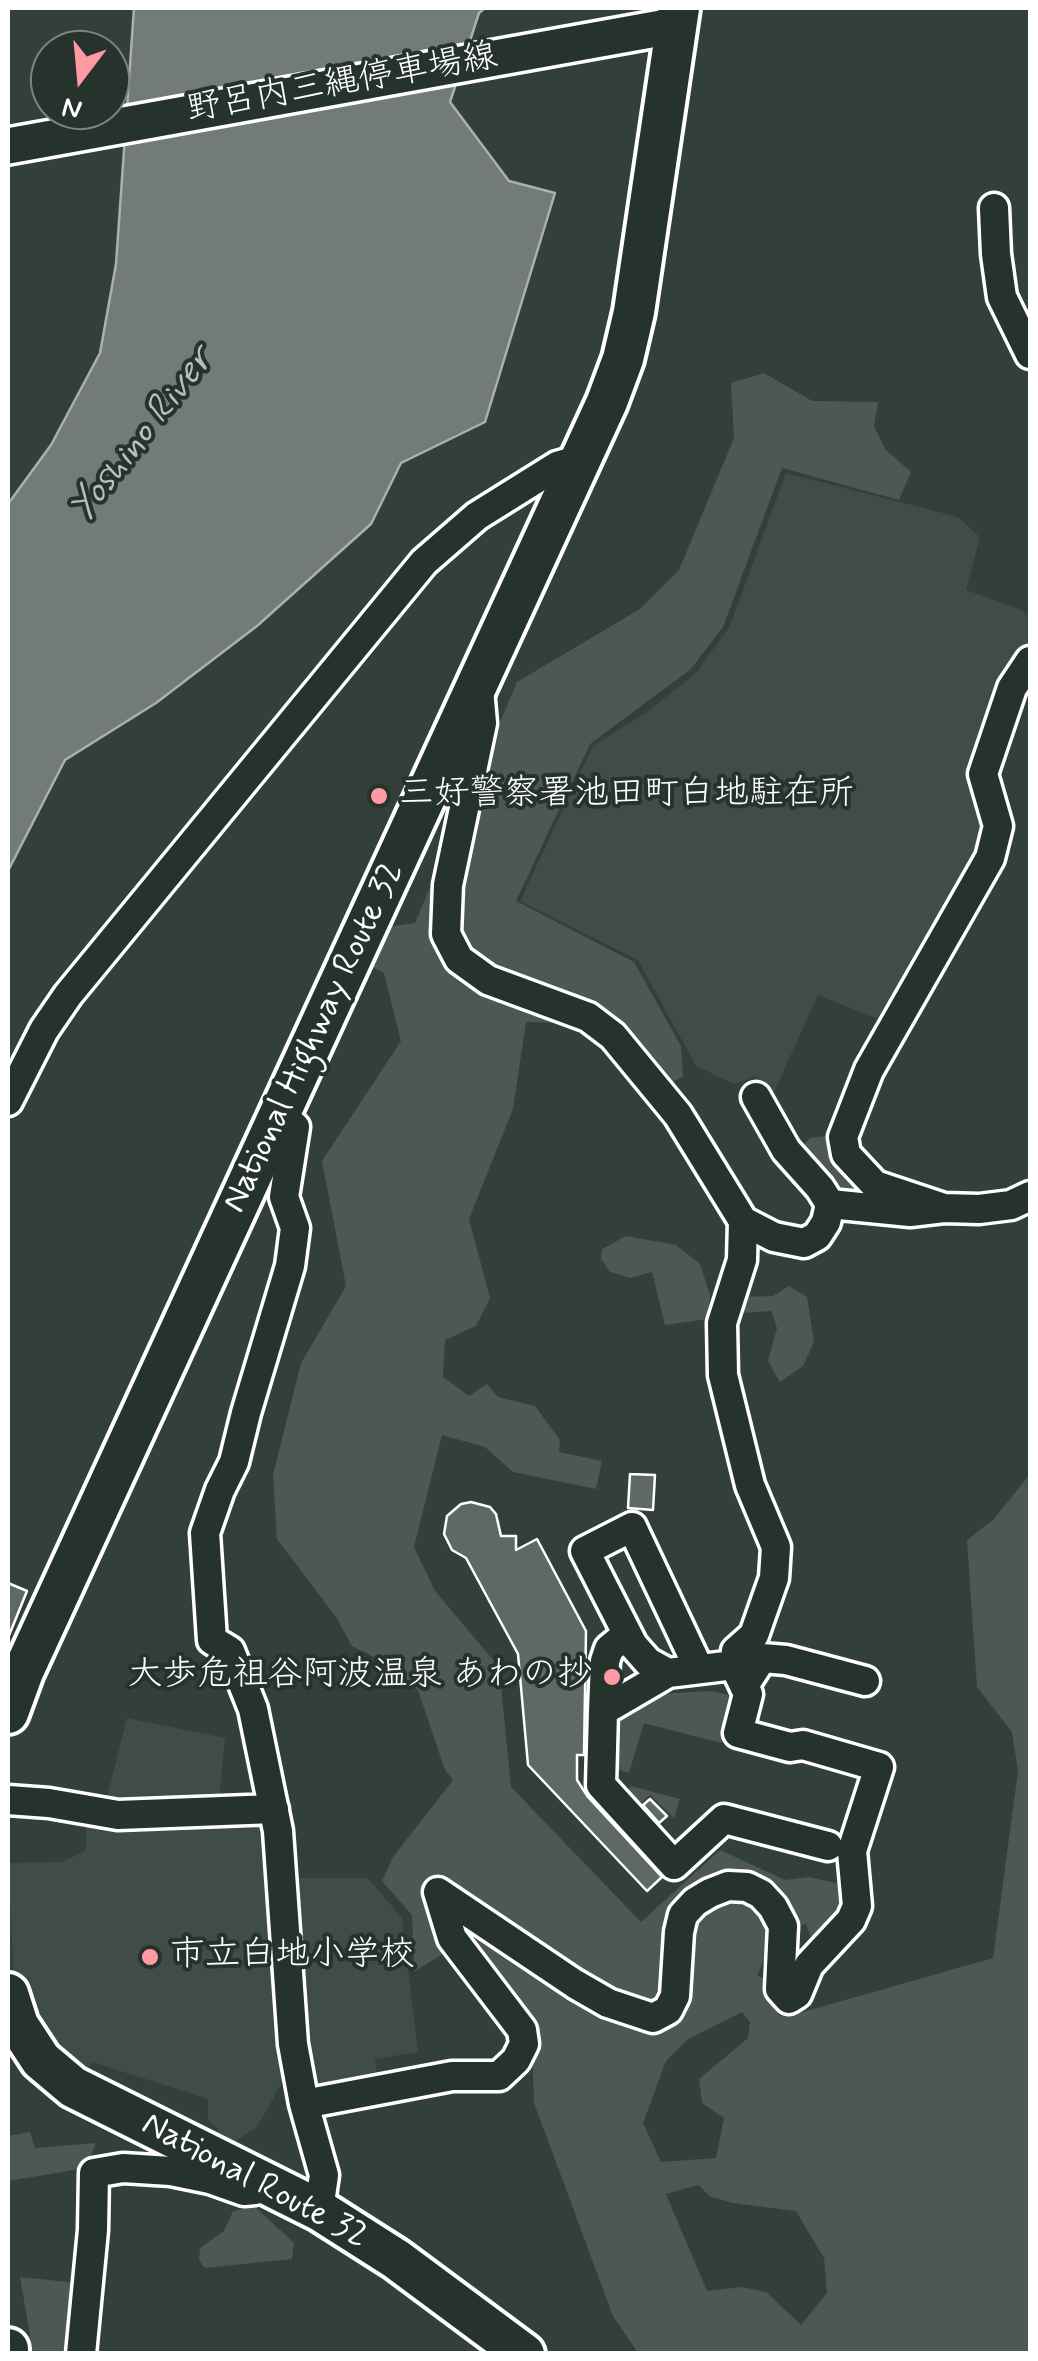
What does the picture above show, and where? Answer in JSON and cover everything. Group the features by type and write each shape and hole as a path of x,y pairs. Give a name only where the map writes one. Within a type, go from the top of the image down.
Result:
{"highway":[{"name":"National Highway Route 32","path":"8,1713 30,1656 612,388 634,312 678,16"},
{"name":"National Route 32","path":"8,1994 18,2025 42,2060 73,2088 319,2210 396,2259 524,2354"}],"main road":[{"name":"野呂内三縄停車場線","path":"8,146 596,38 678,16"}],"street":[{"path":"994,208 1002,297 1030,354"},
{"path":"8,1102 44,1030 68,995 424,562 477,516 557,466 582,459"},
{"path":"944,1208 876,1185 846,1154 843,1137 869,1070 990,858 998,826 984,774 1012,688 1030,661"},
{"path":"479,682 482,722 448,885 446,934 459,959 488,980 588,1017 613,1036 678,1115 743,1222 774,1238 804,1243 818,1236 830,1204 786,1150 756,1097"},
{"path":"280,1113 295,1127 284,1197 295,1228 290,1266 234,1462 205,1533 212,1640 230,1651 237,1664 253,1709 274,1809 284,1885 292,2044 324,2175 319,2210"},
{"path":"830,1204 910,1212 996,1208 1030,1196"},
{"path":"304,2104 452,2076 499,2076 516,2060 524,2044 522,2030 452,1938 438,1892 575,1984 608,2003 653,2018 668,2010 674,1996 683,1915 710,1893 728,1886 747,1887 761,1894 783,1926 780,1988 784,1996 794,1998 810,1964 851,1920 858,1906 852,1851 879,1767 803,1745 790,1747 738,1732 748,1694 739,1675 736,1650 754,1636 774,1578 776,1547 750,1485 723,1375 722,1323 742,1260 743,1222"},
{"path":"668,1673 648,1662 627,1634 585,1551 632,1528 698,1667"},
{"path":"627,1634 609,1648 605,1661 601,1785 674,1866 724,1819 828,1846"},
{"path":"603,1711 668,1673 698,1667 739,1675 762,1658 786,1660 866,1681"},
{"path":"8,1800 118,1815 274,1809"},
{"path":"81,2354 93,2230 94,2173 123,2168 171,2171 253,2192 264,2183"}],"shaded area":[{"path":"764,373 812,401 878,402 874,426 885,449 911,472 899,500 782,468 723,627 691,669 590,744 516,901 634,962 681,1046 683,1076 671,1083 655,1082 581,1023 526,1022 513,1109 469,1219 490,1298 476,1326 445,1340 443,1377 469,1396 487,1384 498,1397 535,1406 560,1440 559,1452 602,1461 596,1489 513,1472 485,1447 442,1435 414,1547 435,1591 499,1667 511,1787 641,1922 720,1850 785,1880 809,1877 849,1886 848,1907 815,1949 806,1924 788,1929 770,1946 757,1975 770,1982 775,2010 780,2016 789,2016 993,1958 1018,1771 1012,1732 977,1687 967,1540 994,1519 1030,1474 1030,2353 638,2353 613,2316 534,2103 531,2017 449,1950 414,1972 412,1915 382,1881 393,1857 453,1780 445,1770 418,1690 388,1664 352,1646 336,1617 277,1539 273,1475 301,1363 346,1286 322,1161 401,1041 384,973 367,964 386,927 415,923 517,682 640,609 679,570 734,438 731,383","holes":["742,2012 750,2022 748,2038 699,2079 702,2103 724,2118 716,2158 661,2162 643,2123 666,2061 688,2039","698,2185 711,2197 733,2203 796,2211 824,2258 827,2293 801,2325 766,2292 742,2287 707,2291 666,2194"]},
{"path":"786,473 958,517 980,537 966,590 1020,609 1030,617 1030,648 1008,679 991,833 886,1022 818,995 770,1101 756,1076 734,1084 696,1066 638,960 520,901 593,746 694,675 729,628"},
{"path":"835,1135 876,1196 846,1194 802,1147 810,1138"},
{"path":"626,1236 676,1245 700,1264 710,1295 708,1319 665,1325 652,1272 630,1278 610,1272 601,1259 602,1249"},
{"path":"789,1286 807,1297 814,1342 803,1366 780,1382 768,1361 777,1328 771,1311 741,1313 740,1302 743,1297 773,1296"},
{"path":"712,1691 733,1696 721,1743 644,1723 629,1773 616,1769 615,1721 650,1698"},
{"path":"127,1718 225,1738 218,1814 270,1813 291,2066 258,2126 236,2141 221,2138 208,2120 208,2099 92,2062 80,2081 46,2055 14,1982 8,1863 62,1862 86,1850 86,1818 102,1818"},
{"path":"631,1786 680,1799 674,1818 650,1795 635,1808 623,1796"},
{"path":"288,1878 368,1878 402,1918 418,2052 375,2059 377,2075 309,2090"},
{"path":"30,2132 35,2148 96,2143 86,2168 8,2181 8,2136"},
{"path":"254,2206 294,2243 292,2259 205,2268 199,2260 200,2248 224,2231 233,2211"},
{"path":"20,2277 78,2283 78,2353 33,2353"}],"water":[{"name":"Yoshino River","path":"134,8 485,8 479,13 450,102 509,181 555,193 485,422 401,463 371,524 257,626 156,703 65,760 8,871 8,504 51,445 100,353 116,264 125,130 130,130"}],"building":[{"path":"630,1474 655,1475 653,1510 628,1508"},
{"path":"471,1502 490,1507 496,1514 501,1536 516,1536 516,1550 537,1539 586,1631 584,1755 577,1755 577,1780 662,1877 647,1891 528,1765 518,1654 466,1558 452,1550 444,1534 447,1516 461,1504"},
{"path":"8,1583 27,1591 8,1638"},
{"path":"650,1799 667,1816 659,1823 643,1805"}],"place":[{"name":"三好警察署池田町白地駐在所","path":"379,796"},
{"name":"大歩危祖谷阿波温泉 あわの抄","path":"612,1677"},
{"name":"市立白地小学校","path":"150,1957"}]}
